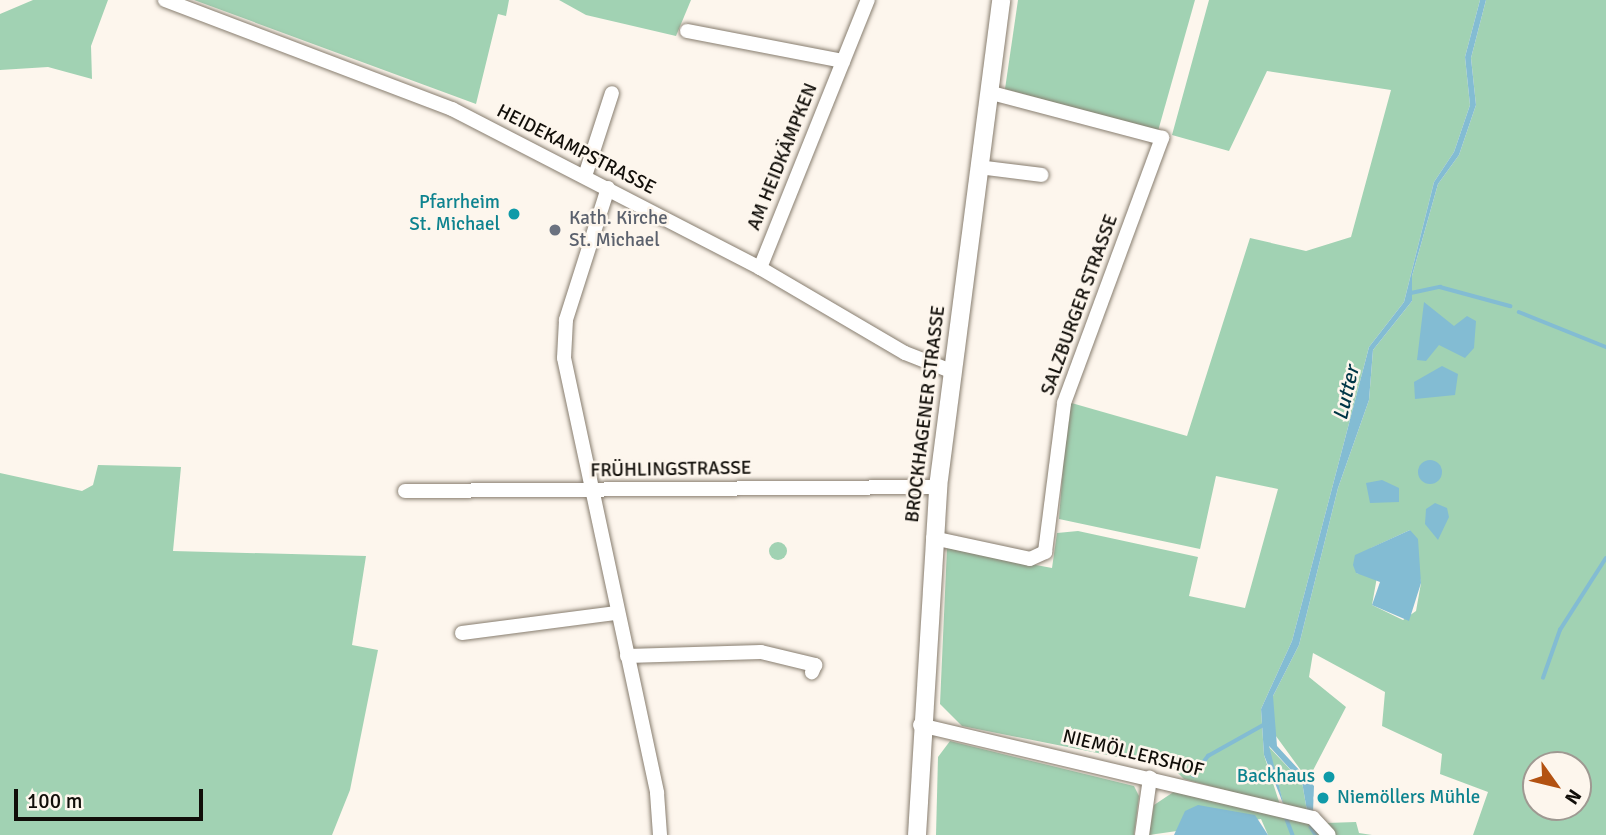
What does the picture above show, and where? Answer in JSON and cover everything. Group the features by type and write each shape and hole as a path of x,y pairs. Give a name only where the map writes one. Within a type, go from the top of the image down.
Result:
{"main road":[{"name":"BROCKHAGENER STRASSE","path":"917,835 920,725 937,487 1000,0"}],"street":[{"name":"HEIDEKAMPSTRASSE","path":"165,0 452,109 760,268 905,353 951,371"},
{"name":"AM HEIDKÄMPKEN","path":"760,268 868,0"},
{"name":"AM HEIDKÄMPKEN","path":"687,31 843,61"},
{"name":"SALZBURGER STRASSE","path":"933,538 1030,559 1045,552 1064,403 1162,138 988,92"},
{"path":"585,176 612,93"},
{"path":"978,167 1042,175"},
{"path":"608,188 563,340 660,835"},
{"name":"FRÜHLINGSTRASSE","path":"405,491 937,487"},
{"path":"462,633 617,613"},
{"path":"627,656 761,652 815,665 812,672"},
{"name":"NIEMÖLLERSHOF","path":"920,725 1313,818 1329,835"},
{"path":"1142,835 1150,778"}],"green space":[{"path":"33,0 108,0 91,46 92,79 48,67 0,70 0,14"},
{"path":"194,0 509,0 506,16 498,14 476,104"},
{"path":"559,0 691,0 676,36 586,15"},
{"path":"1018,0 1195,0 1158,131 1005,89"},
{"path":"1209,0 1480,0 1465,57 1470,105 1454,152 1434,182 1404,302 1369,347 1292,641 1261,709 1264,755 1280,805 1184,779 1173,768 962,726 940,704 947,548 1052,568 1057,533 1078,531 1198,557 1189,596 1245,608 1278,489 1216,476 1200,549 1059,519 1068,402 1187,436 1250,238 1306,251 1351,237 1391,90 1267,71 1229,151 1172,135"},
{"path":"1486,0 1606,0 1606,835 1473,835 1488,792 1440,774 1442,754 1382,726 1385,692 1313,653 1309,677 1346,707 1308,780 1273,732 1273,696 1299,645 1338,488 1369,400 1373,350 1412,301 1412,276 1438,184 1459,155 1476,105 1471,58","holes":["1410,530 1421,583 1416,611 1403,620 1372,605 1377,577 1356,573 1371,548"]},
{"path":"98,465 181,467 173,551 366,556 352,645 378,650 350,790 332,835 0,835 0,473 82,491 93,485"},
{"path":"774,542 782,542 787,551 785,558 774,560 769,555 769,547"},
{"path":"950,741 1134,786 1139,796 1134,835 936,835 938,757"},
{"path":"1268,746 1302,782 1307,811 1284,806"},
{"path":"1175,791 1314,823 1322,835 1268,835 1261,819 1149,835 1154,805"},
{"path":"1356,822 1359,833 1372,835 1334,835 1326,823"}],"water":[{"path":"1480,0 1486,0 1471,58 1476,105 1459,155 1438,184 1412,276 1412,301 1373,350 1369,400 1338,488 1299,645 1273,696 1277,746 1314,786 1313,812 1307,811 1302,782 1269,746 1284,806 1264,755 1261,709 1292,641 1369,347 1404,302 1434,182 1454,152 1470,105 1465,57"},
{"path":"1424,302 1454,326 1467,316 1476,321 1474,348 1465,358 1439,345 1426,361 1417,360"},
{"path":"1442,366 1458,374 1455,395 1415,399 1414,382"},
{"path":"1430,460 1438,464 1442,472 1438,480 1430,484 1422,480 1418,472 1422,464"},
{"path":"1382,480 1399,488 1399,502 1370,503 1366,483"},
{"path":"1435,503 1447,508 1449,517 1438,540 1425,524 1426,509"},
{"path":"1410,530 1418,539 1421,583 1409,621 1372,605 1380,582 1356,573 1353,565 1355,555"},
{"path":"1198,805 1255,815 1268,835 1174,835 1185,811"}],"waterway":[{"path":"1411,293 1440,287 1510,306"},
{"path":"1519,312 1606,347"},
{"path":"1543,678 1560,630 1606,558"},
{"path":"1193,776 1208,756 1267,723"},
{"name":"Lutter","path":"1286,817 1293,835"},
{"path":"1311,827 1316,835"}],"place":[{"name":"Pfarrheim St. Michael","path":"514,214"},
{"name":"Kath. Kirche St. Michael","path":"555,230"},
{"name":"Backhaus","path":"1329,777"},
{"name":"Niemöllers Mühle","path":"1323,798"}]}
